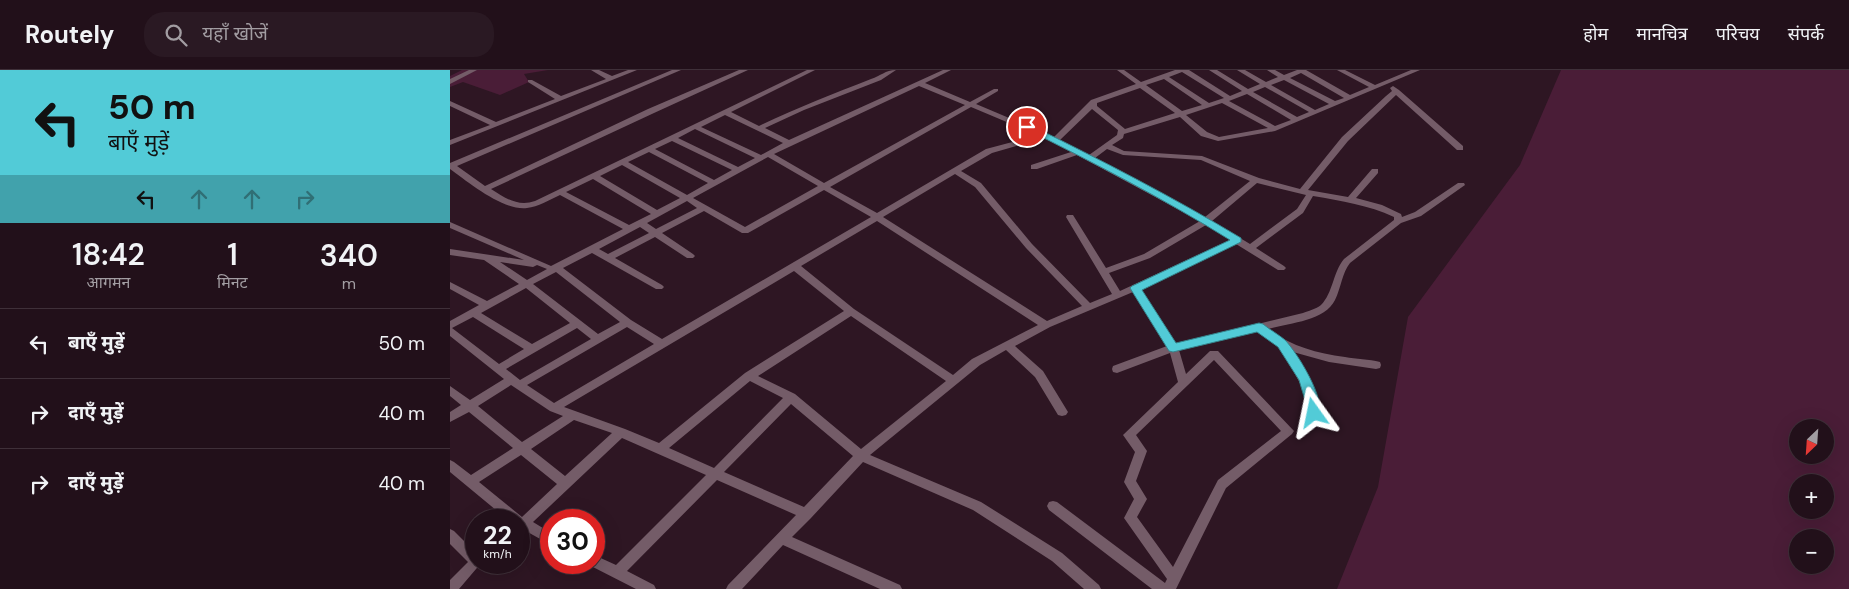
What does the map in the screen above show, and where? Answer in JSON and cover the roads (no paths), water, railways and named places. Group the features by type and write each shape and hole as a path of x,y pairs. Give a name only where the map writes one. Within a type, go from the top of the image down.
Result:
{"street":[{"path":"450,82 474,70"},
{"path":"594,70 612,79"},
{"path":"450,144 634,70"},
{"path":"450,166 678,70"},
{"path":"485,189 651,111 745,70"},
{"path":"450,166 485,189 516,206 526,206 624,162 812,70"},
{"path":"758,129 801,108 879,79 893,70"},
{"path":"450,325 528,285 591,248 789,143 919,83 932,73 948,70"},
{"path":"1120,70 1213,139 1274,129 1416,70"},
{"path":"1055,140 1103,97 1182,70 1226,100 1274,129"},
{"path":"1212,70 1296,120"},
{"path":"1240,70 1313,112"},
{"path":"1270,70 1335,104"},
{"path":"1090,158 1122,132 1226,100 1302,70 1350,98"},
{"path":"1340,70 1374,87"},
{"path":"932,73 936,89"},
{"path":"1164,76 1207,105"},
{"path":"530,81 561,99"},
{"path":"601,82 622,93"},
{"path":"1387,82 1460,148"},
{"path":"919,83 1045,134 1206,221 1281,268"},
{"path":"624,162 687,196 703,208 745,231 996,90"},
{"path":"1251,248 1300,211 1307,192 1345,139 1388,97 1397,91"},
{"path":"450,103 496,125"},
{"path":"1093,104 1093,107 1122,129 1122,132"},
{"path":"725,112 789,143"},
{"path":"696,127 764,156 824,186 877,217 1046,325"},
{"path":"554,408 989,151 1045,134"},
{"path":"673,138 737,170"},
{"path":"1106,146 1123,153 1202,158 1256,180 1307,192 1351,199 1392,212 1398,216 1398,221"},
{"path":"649,149 713,183"},
{"path":"1034,167 1079,152"},
{"path":"954,171 978,185 1029,246 1088,308"},
{"path":"1351,199 1374,171"},
{"path":"594,176 656,213"},
{"path":"1104,272 1147,256 1206,221 1256,180"},
{"path":"1117,368 1173,348 1304,316 1323,309 1330,300 1342,267 1347,261 1398,221 1418,214 1461,185"},
{"path":"560,192 628,228"},
{"path":"608,258 703,208"},
{"path":"1070,218 1118,295"},
{"path":"639,222 690,256"},
{"path":"450,225 548,266 450,252"},
{"path":"734,589 861,456 976,362 1046,325 1136,288 1238,240"},
{"path":"591,248 659,287"},
{"path":"486,257 528,285 598,339"},
{"path":"794,266 851,311 953,380"},
{"path":"555,268 627,322 662,344"},
{"path":"450,284 488,306"},
{"path":"1136,288 1173,348 1184,383"},
{"path":"660,449 749,376 851,311"},
{"path":"474,313 532,349"},
{"path":"450,418 468,406 627,322"},
{"path":"498,369 577,323"},
{"path":"1259,327 1282,344 1297,351 1315,356 1376,365"},
{"path":"450,331 498,369 554,408 621,432 807,514"},
{"path":"1282,344 1305,379 1310,391 1314,413"},
{"path":"1007,345 1039,374 1062,412"},
{"path":"1214,354 1288,431 1222,484 1172,584 1130,518 1141,499 1130,482 1141,451 1129,435 1214,354"},
{"path":"749,376 791,397 861,456 977,506 1057,557 1094,589"},
{"path":"450,390 468,406 523,447 566,484"},
{"path":"617,573 791,397"},
{"path":"470,482 573,415"},
{"path":"530,514 566,484 621,432"},
{"path":"450,465 502,509"},
{"path":"1053,506 1162,589"},
{"path":"450,536 465,551"},
{"path":"782,539 896,589"},
{"path":"605,567 649,589"},
{"path":"452,588 465,574"}]}
